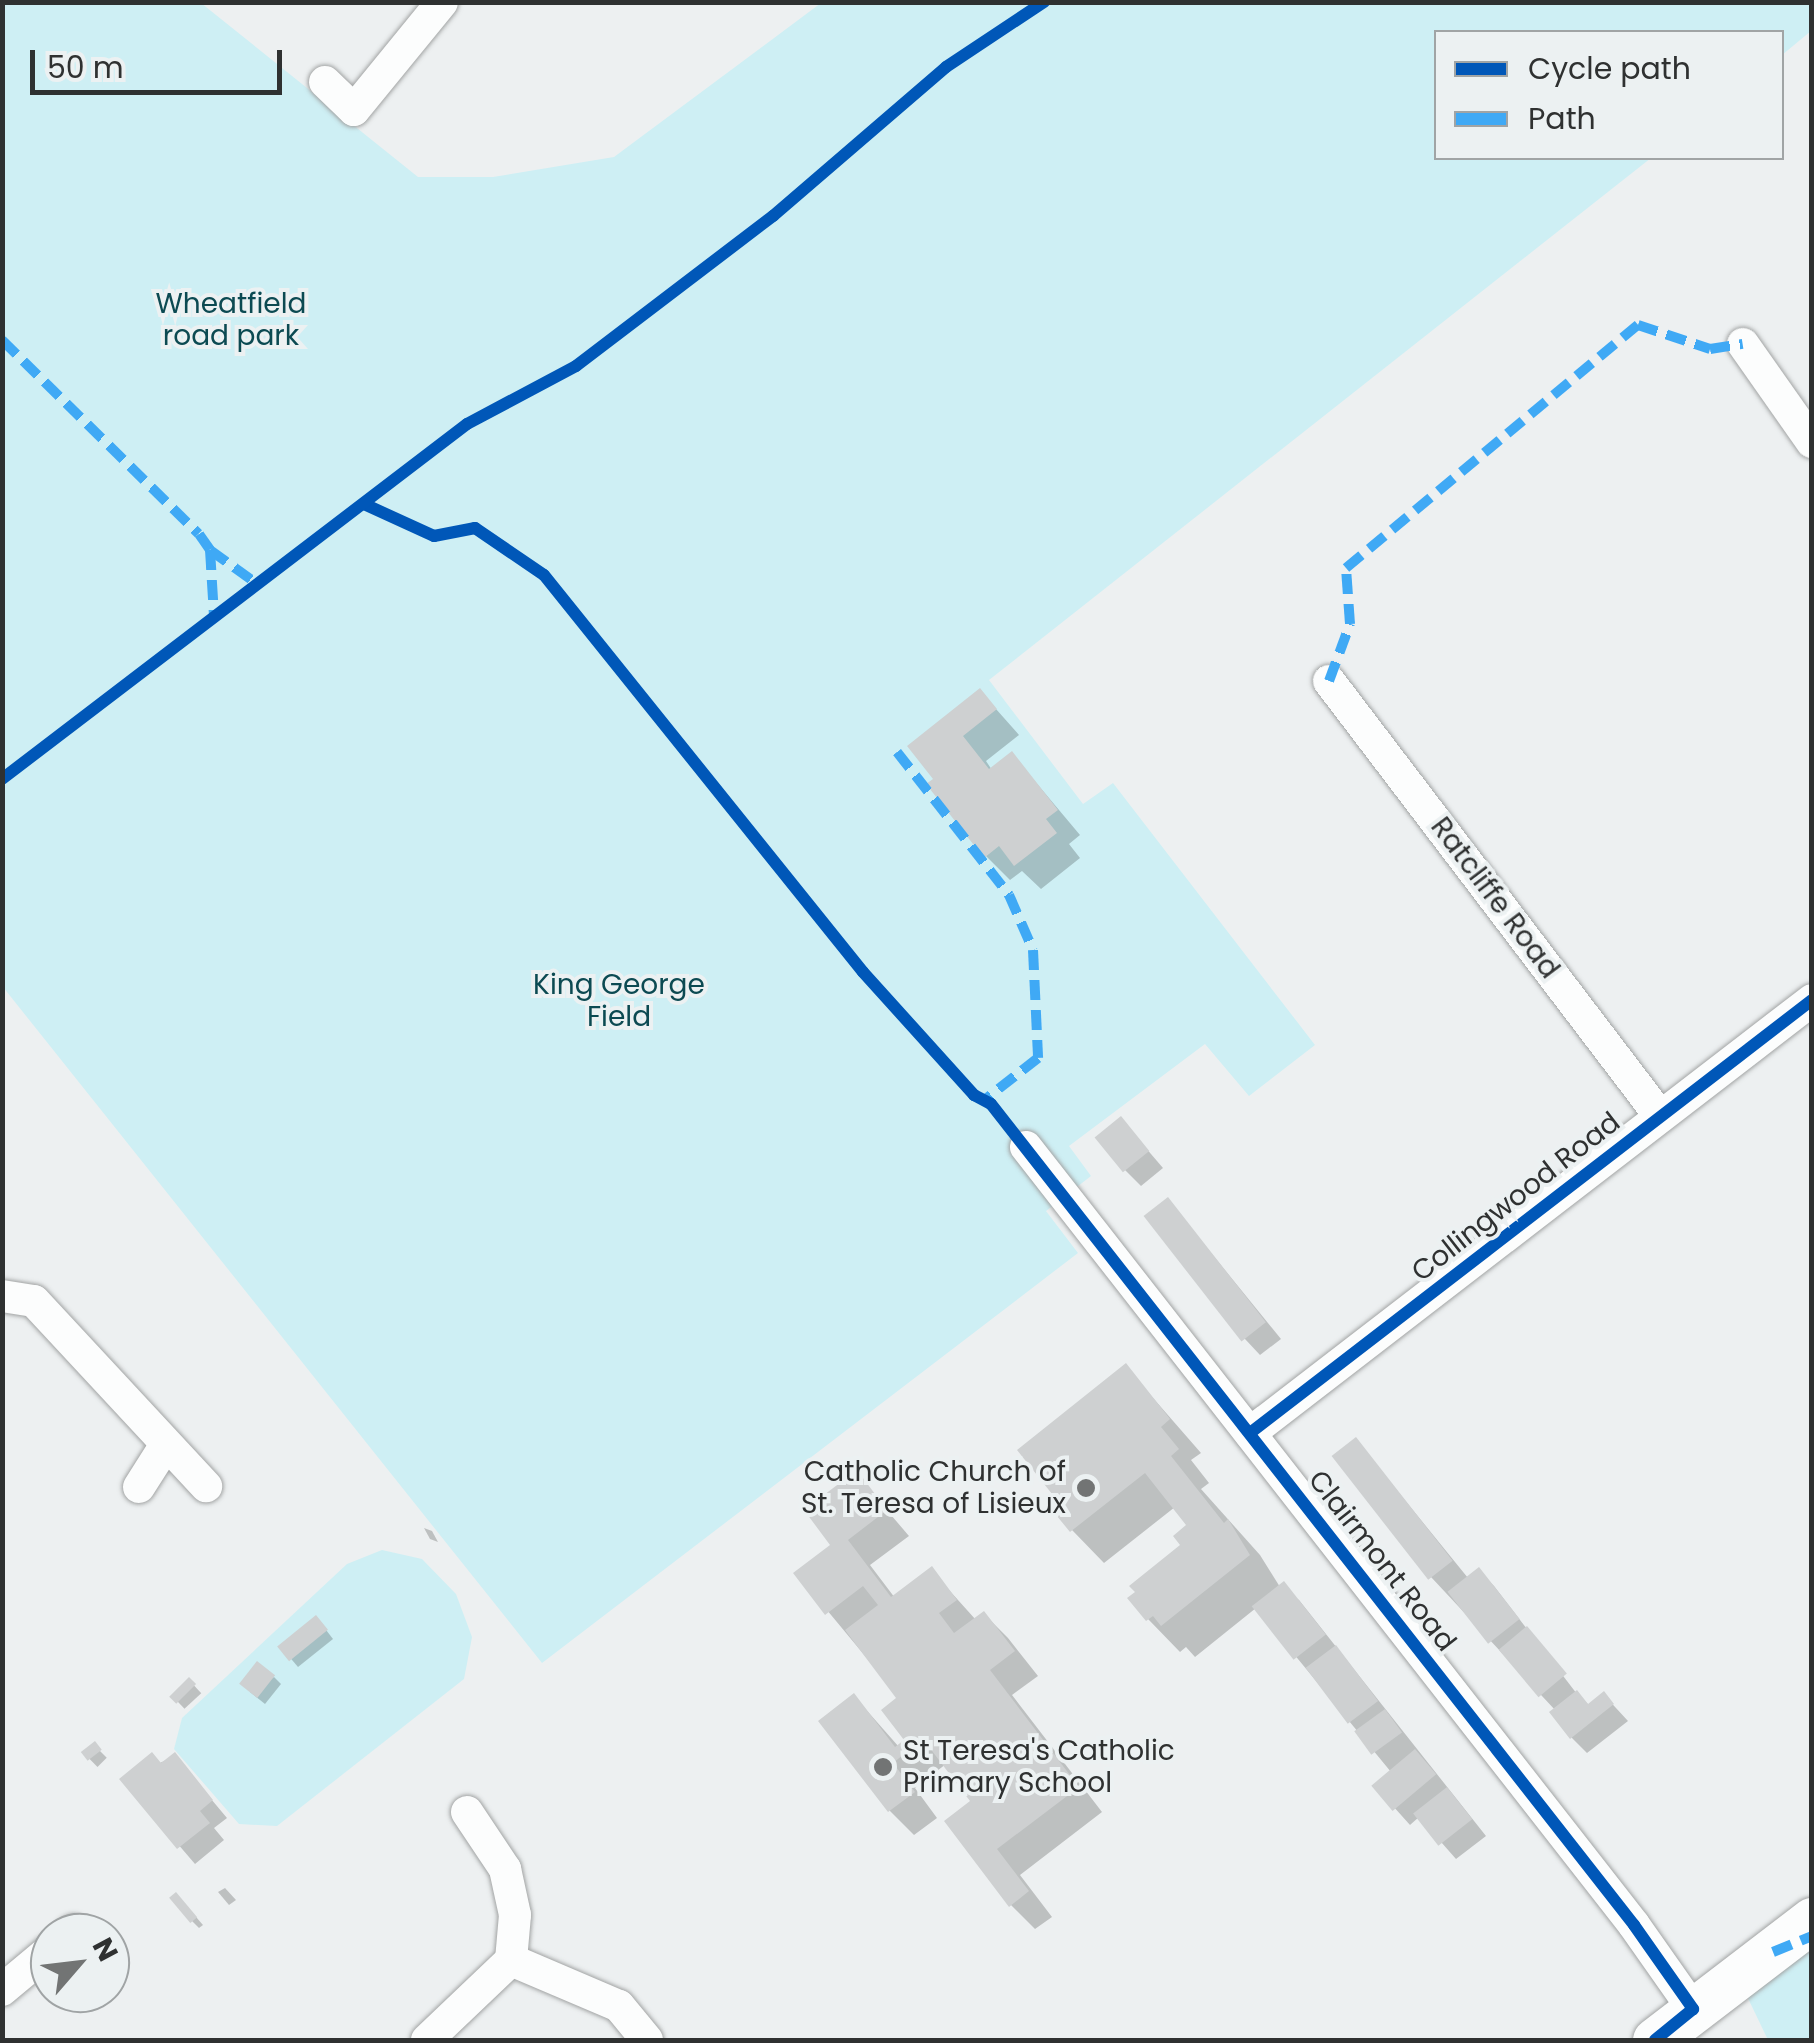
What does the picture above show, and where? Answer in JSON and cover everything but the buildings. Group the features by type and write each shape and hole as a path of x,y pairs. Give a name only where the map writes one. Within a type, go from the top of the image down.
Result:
{"street":[{"path":"325,82 354,110 442,2"},
{"path":"1743,344 1812,442"},
{"name":"Ratcliffe Road","path":"1329,681 1660,1116"},
{"name":"Collingwood Road","path":"1250,1433 1812,1000"},
{"name":"Clairmont Road","path":"1026,1147 1693,2009"},
{"path":"2,1296 34,1301 206,1486"},
{"path":"139,1487 165,1446"},
{"path":"427,2040 511,1960 515,1916 506,1870 467,1812"},
{"path":"1655,2040 1812,1920"},
{"path":"511,1960 620,2006 646,2040"},
{"path":"2,1990 30,1967"}],"green space":[{"name":"King George Field","path":"3,3 201,3 418,177 493,177 614,157 821,3 1811,3 1811,31 1784,53 1784,30 1434,30 1434,160 1648,160 989,680 1083,804 1113,783 1315,1045 1249,1096 1205,1044 1069,1146 1091,1176 1046,1211 1078,1253 542,1663 3,987"},
{"path":"382,1550 422,1559 456,1594 472,1637 464,1679 277,1826 239,1824 174,1749 182,1718 347,1564"},
{"path":"1811,1940 1811,2040 1768,2040 1745,1992"}],"marked path":[{"path":"1329,681 1350,624 1346,568 1638,325 1710,349 1743,344"},
{"path":"2,340 199,534 210,550 214,615"},
{"path":"210,550 256,583"},
{"path":"897,752 1009,895 1033,950 1038,1058 983,1101"},
{"path":"1773,1952 1812,1936"}],"cycle path":[{"path":"2,779 467,424 576,366 773,216 946,67 1044,2"},
{"path":"364,504 434,536 475,528 544,575 863,972 974,1095 991,1104 1634,1925 1693,2009 1655,2040"},
{"path":"1250,1433 1812,1000"}],"place":[{"name":"Catholic Church of St. Teresa of Lisieux","path":"1086,1488"},
{"name":"St Teresa's Catholic Primary School","path":"883,1767"}],"park label":[{"name":"Wheatfield road park","path":"231,320"}]}
